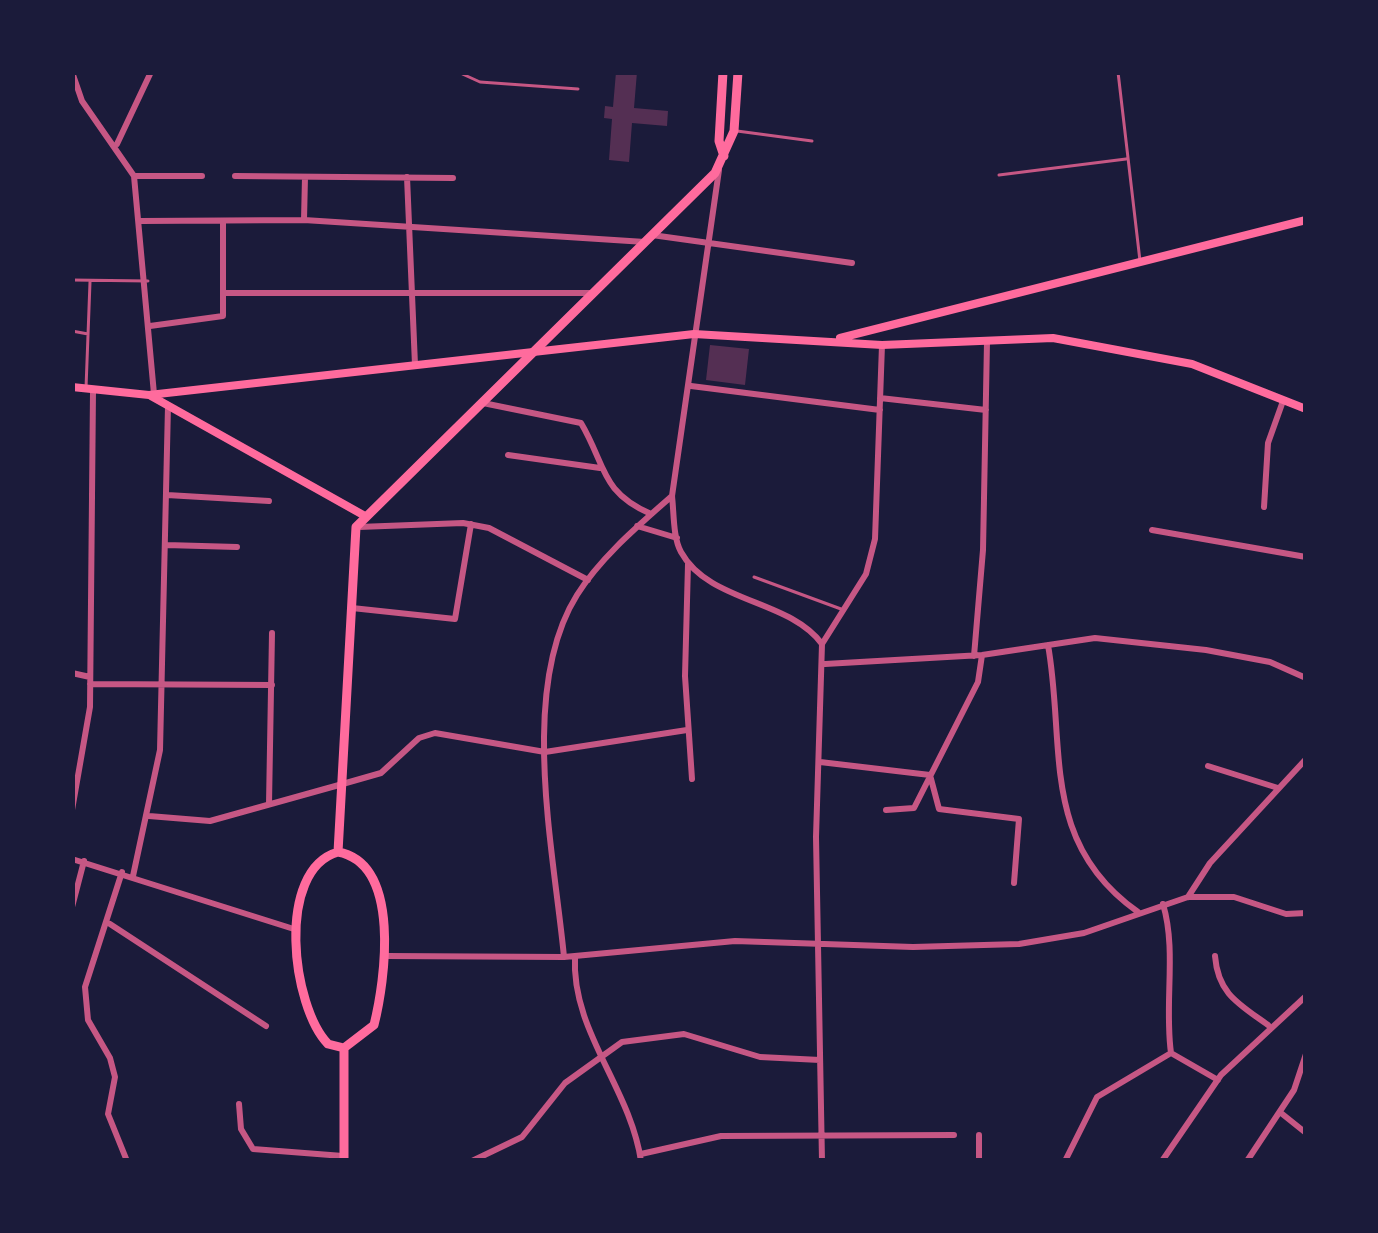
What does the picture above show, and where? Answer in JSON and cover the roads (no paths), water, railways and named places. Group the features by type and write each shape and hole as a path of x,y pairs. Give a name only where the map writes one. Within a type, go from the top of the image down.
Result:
{"highway":[{"path":"722,161 718,141 723,72"},
{"path":"338,852 356,526 722,161 734,131 738,72"},
{"path":"338,852 309,872 296,958 308,1016 328,1044 344,1048"},
{"path":"338,852 358,860 370,876 380,900 387,956 374,1025 344,1048"},
{"path":"344,1048 344,1159"}],"main road":[{"path":"832,340 1306,220"},
{"path":"72,387 152,394 694,334 883,345 1053,338 1192,364 1306,409"},
{"path":"152,394 364,516"}],"street":[{"path":"73,72 82,101 117,144 134,176 148,281 152,394"},
{"path":"117,144 151,72"},
{"path":"722,161 704,243 691,386 672,496 677,538 688,561 703,575 803,625 822,644 825,664 816,837 822,1161"},
{"path":"134,176 202,176"},
{"path":"235,176 453,178"},
{"path":"304,220 305,177"},
{"path":"407,177 415,365"},
{"path":"141,221 304,220 648,238 852,263"},
{"path":"150,326 223,316 223,221"},
{"path":"224,293 592,293"},
{"path":"886,810 914,808 978,682 987,338"},
{"path":"822,644 866,574 875,539 883,345"},
{"path":"691,386 880,410"},
{"path":"73,804 88,736 89,391"},
{"path":"880,398 986,410"},
{"path":"1264,507 1268,442 1285,398"},
{"path":"480,402 575,420 584,427 600,468 625,503 652,514"},
{"path":"134,876 160,750 168,406"},
{"path":"508,455 600,468"},
{"path":"167,495 269,501"},
{"path":"564,957 545,752 556,648 564,620 588,580 672,496"},
{"path":"356,526 471,524 588,580"},
{"path":"348,607 455,619 471,524"},
{"path":"638,526 677,538"},
{"path":"1152,530 1306,557"},
{"path":"166,545 237,547"},
{"path":"688,561 687,730 692,778"},
{"path":"269,804 272,633"},
{"path":"825,664 978,656 1095,638 1270,662 1306,678"},
{"path":"1048,645 1060,793 1082,855 1138,912"},
{"path":"72,673 90,680 162,685 272,685"},
{"path":"149,816 209,821 339,785 381,772 419,738 435,733 545,752 687,730"},
{"path":"1188,897 1210,862 1306,759"},
{"path":"820,761 930,775"},
{"path":"1208,766 1278,788"},
{"path":"930,775 939,809 1019,819 1014,883"},
{"path":"72,860 297,930"},
{"path":"72,907 83,861"},
{"path":"122,872 110,924 85,987 85,1005 115,1077 108,1114 126,1161"},
{"path":"387,956 564,957 735,941 1019,944 1084,933 1188,897 1234,897 1286,914 1306,913"},
{"path":"1163,904 1172,935 1166,993 1171,1053"},
{"path":"110,924 266,1026"},
{"path":"575,956 573,990 580,1015 602,1053 641,1158 721,1136 953,1135"},
{"path":"1215,956 1220,985 1228,997 1269,1025"},
{"path":"1162,1161 1218,1080 1269,1025 1306,996"},
{"path":"472,1161 522,1137 565,1083 602,1053 638,1038 684,1034 760,1057 822,1060"},
{"path":"1171,1053 1218,1080"},
{"path":"1065,1161 1097,1097 1171,1053"},
{"path":"1247,1161 1281,1113 1306,1054"},
{"path":"239,1103 241,1129 253,1149 344,1159"},
{"path":"1281,1113 1306,1133"},
{"path":"979,1135 979,1161"}],"lane":[{"path":"458,72 480,82 578,89"},
{"path":"1118,72 1140,262"},
{"path":"734,131 812,141"},
{"path":"999,175 1127,159"},
{"path":"72,280 148,281"},
{"path":"89,391 90,282"},
{"path":"72,331 88,334"},
{"path":"754,577 843,610"}]}
